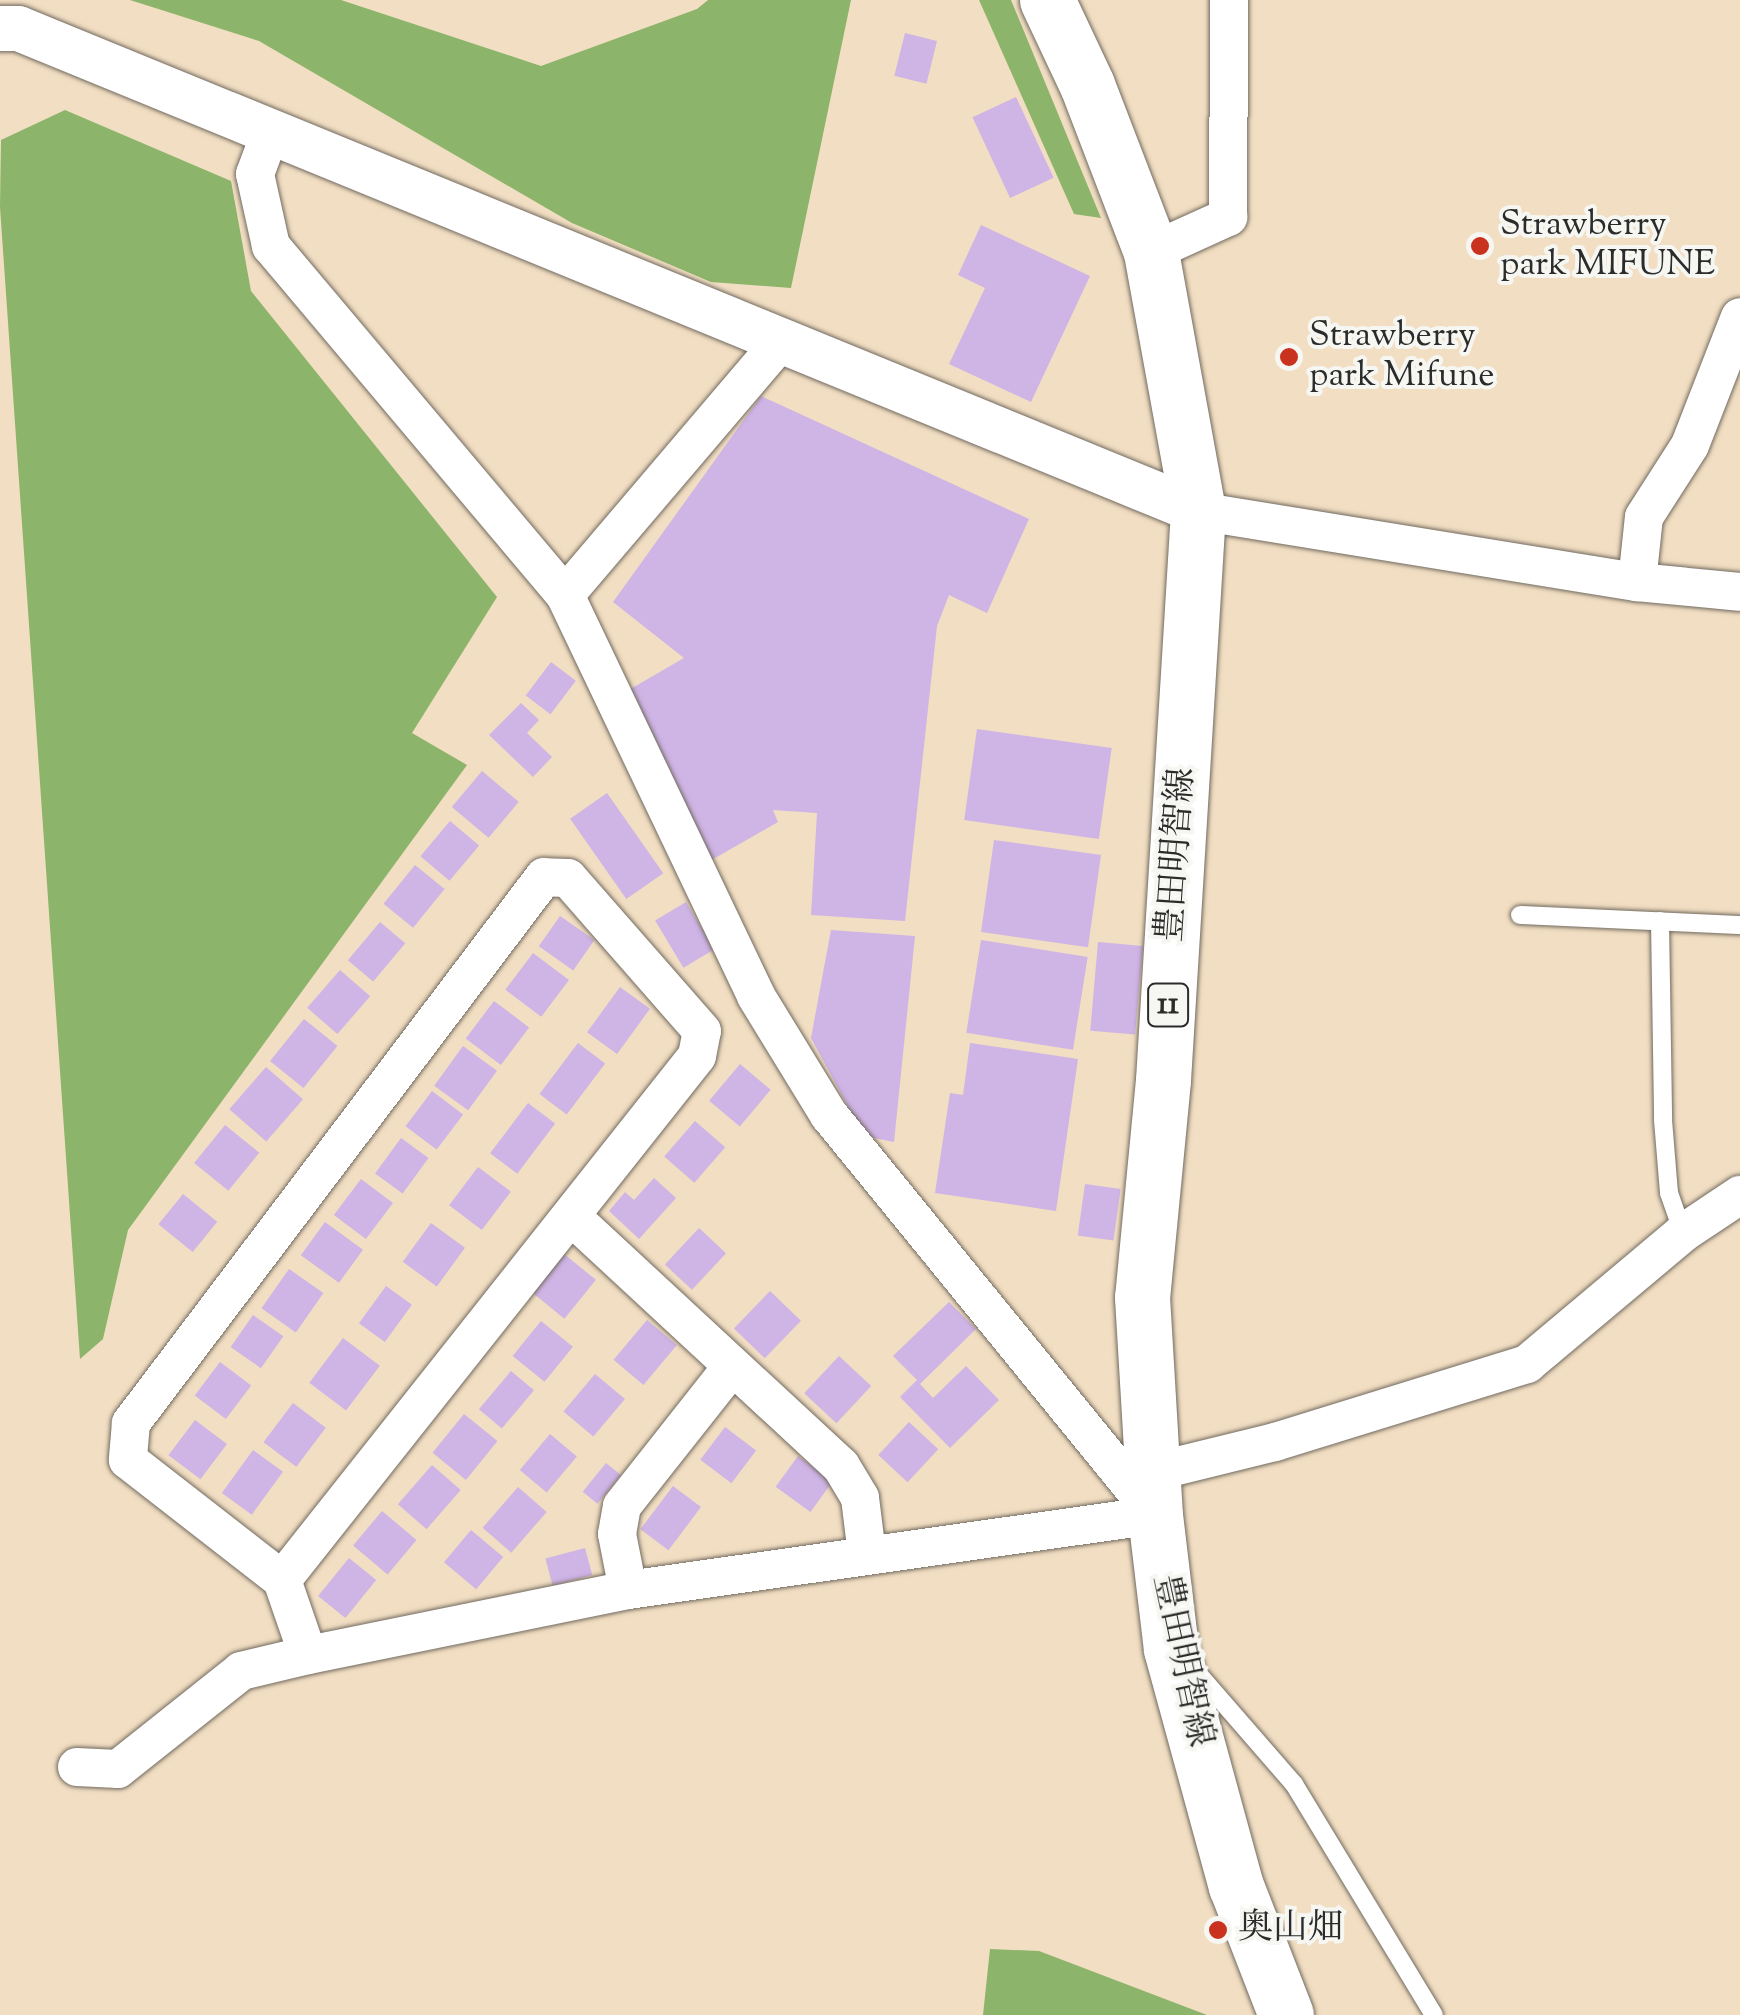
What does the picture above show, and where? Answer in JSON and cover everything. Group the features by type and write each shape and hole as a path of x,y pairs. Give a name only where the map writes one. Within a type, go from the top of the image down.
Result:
{"main road":[{"name":"豊田明智線","path":"1047,0 1086,86 1151,252 1198,511 1168,1002 1142,1297 1154,1494 1171,1649 1236,1886 1286,2015"}],"street":[{"path":"1151,252 1228,217 1229,0"},
{"path":"0,28 18,28 1198,511 1637,582 1740,592"},
{"path":"271,131 254,174 270,246 565,595 756,996 828,1115 1154,1494"},
{"path":"1637,582 1644,517 1690,445 1740,317"},
{"path":"565,595 782,340"},
{"path":"282,1580 573,1218 697,1056 702,1030 568,878 544,877 131,1423 128,1460 282,1580 308,1655"},
{"path":"77,1767 118,1770 241,1671 628,1590 867,1554 1154,1494 1276,1442 1527,1364 1682,1233 1740,1195"},
{"path":"573,1218 841,1466 860,1498 867,1554"},
{"path":"628,1590 617,1534 622,1506 731,1368"}],"lane":[{"path":"1520,915 1740,925"},
{"path":"1660,921 1663,1120 1669,1193 1682,1233"},
{"path":"1171,1649 1209,1682 1294,1784 1434,2015"}],"green space":[{"path":"130,0 341,0 541,66 697,9 708,0 851,0 791,288 711,282 572,223 259,41"},
{"path":"979,0 1011,0 1101,218 1074,214"},
{"path":"65,110 231,181 251,291 497,597 412,733 467,765 128,1230 103,1339 80,1359 0,207 1,140"},
{"path":"990,1949 1039,1951 1207,2015 983,2015"}],"building":[{"path":"905,33 937,41 926,84 894,76"},
{"path":"1016,97 1054,178 1010,198 972,117"},
{"path":"981,225 1090,276 1031,402 949,364 985,288 958,275"},
{"path":"761,396 1029,519 987,613 949,595 937,626 905,921 811,915 817,813 773,810 778,822 708,862 620,695 684,658 613,602"},
{"path":"551,662 576,681 550,714 526,696"},
{"path":"521,703 539,720 527,733 552,757 533,777 489,735"},
{"path":"977,729 1112,748 1099,839 964,820"},
{"path":"482,771 519,802 489,838 452,807"},
{"path":"607,793 663,873 626,899 570,819"},
{"path":"450,821 479,845 450,881 420,856"},
{"path":"994,840 1101,855 1088,947 981,932"},
{"path":"415,865 445,889 413,928 384,904"},
{"path":"686,902 714,949 683,968 655,921"},
{"path":"560,916 594,940 573,970 539,946"},
{"path":"380,922 405,943 373,982 348,960"},
{"path":"831,930 915,936 894,1142 864,1136 811,1038"},
{"path":"981,940 1088,957 1073,1050 966,1033"},
{"path":"1098,942 1143,946 1135,1035 1090,1031"},
{"path":"533,953 569,980 541,1017 505,990"},
{"path":"340,970 370,996 337,1034 307,1008"},
{"path":"620,987 650,1009 617,1054 587,1032"},
{"path":"494,1001 529,1027 501,1065 466,1039"},
{"path":"304,1019 337,1046 303,1088 270,1061"},
{"path":"578,1043 605,1063 567,1115 539,1094"},
{"path":"970,1043 1078,1059 1056,1211 935,1193 950,1093 963,1095"},
{"path":"463,1046 497,1071 468,1110 434,1086"},
{"path":"740,1064 771,1090 740,1126 709,1101"},
{"path":"266,1067 303,1099 266,1141 229,1109"},
{"path":"432,1091 463,1114 437,1150 406,1126"},
{"path":"528,1103 555,1123 517,1174 490,1153"},
{"path":"695,1121 725,1147 694,1183 664,1156"},
{"path":"225,1125 259,1153 228,1191 194,1163"},
{"path":"401,1138 429,1158 403,1194 375,1174"},
{"path":"478,1167 511,1192 482,1230 449,1205"},
{"path":"654,1178 676,1198 639,1239 609,1211 625,1192 634,1200"},
{"path":"361,1179 393,1203 366,1239 334,1215"},
{"path":"1085,1184 1121,1189 1113,1241 1078,1235"},
{"path":"183,1194 217,1222 193,1252 158,1224"},
{"path":"325,1222 363,1250 339,1283 301,1255"},
{"path":"431,1223 465,1248 437,1287 403,1262"},
{"path":"699,1228 726,1253 692,1290 665,1265"},
{"path":"564,1254 596,1280 564,1319 533,1293"},
{"path":"289,1269 323,1293 296,1332 261,1308"},
{"path":"386,1286 412,1305 385,1342 359,1323"},
{"path":"770,1291 801,1321 765,1358 734,1328"},
{"path":"949,1302 976,1329 920,1384 933,1398 966,1366 999,1400 950,1448 900,1397 917,1380 893,1356"},
{"path":"253,1315 283,1336 261,1368 231,1347"},
{"path":"647,1320 677,1345 643,1385 614,1360"},
{"path":"541,1321 573,1347 545,1382 513,1356"},
{"path":"343,1338 380,1366 346,1410 309,1383"},
{"path":"839,1356 871,1386 836,1423 804,1393"},
{"path":"220,1362 251,1385 226,1419 195,1396"},
{"path":"511,1371 534,1390 502,1429 479,1409"},
{"path":"595,1374 625,1399 593,1437 564,1412"},
{"path":"293,1403 326,1428 296,1467 264,1442"},
{"path":"464,1414 497,1441 466,1480 433,1453"},
{"path":"195,1420 227,1444 200,1479 169,1455"},
{"path":"909,1422 938,1449 908,1482 878,1455"},
{"path":"725,1427 756,1450 731,1483 700,1460"},
{"path":"550,1434 577,1456 547,1493 520,1470"},
{"path":"253,1450 283,1472 252,1515 222,1493"},
{"path":"798,1456 833,1481 810,1512 776,1487"},
{"path":"606,1463 621,1475 597,1504 583,1492"},
{"path":"432,1465 461,1490 427,1529 398,1504"},
{"path":"673,1486 701,1507 668,1550 641,1529"},
{"path":"518,1487 547,1512 511,1553 483,1528"},
{"path":"382,1511 416,1540 388,1574 353,1545"},
{"path":"471,1530 503,1557 476,1589 444,1562"},
{"path":"585,1548 592,1575 553,1586 545,1559"},
{"path":"349,1558 376,1580 345,1618 318,1596"}],"place":[{"name":"Strawberry park MIFUNE","path":"1480,246"},
{"name":"Strawberry park Mifune","path":"1289,357"},
{"name":"奥山畑","path":"1218,1930"}]}
